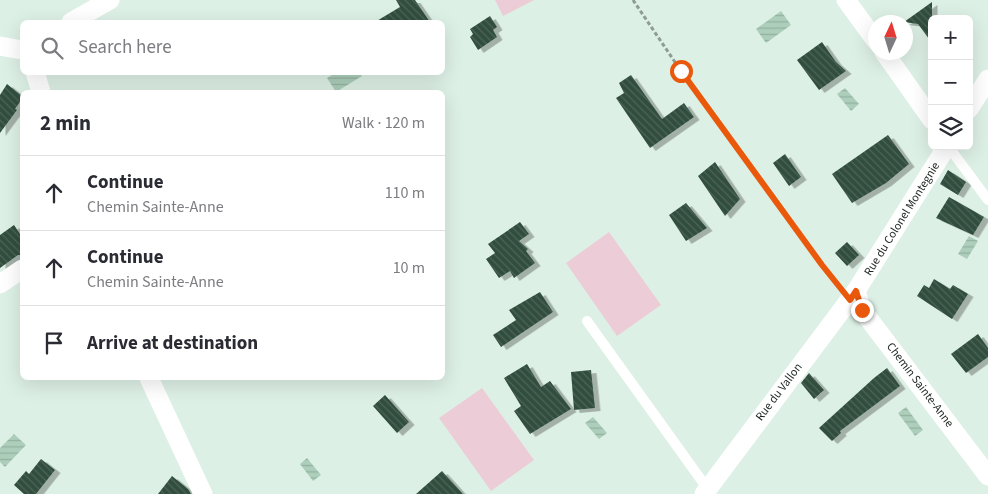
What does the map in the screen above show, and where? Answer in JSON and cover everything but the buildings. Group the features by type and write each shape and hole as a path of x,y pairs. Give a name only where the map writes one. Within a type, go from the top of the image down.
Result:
{"street":[{"path":"75,20 110,0"},
{"path":"846,0 868,30"},
{"path":"0,46 20,50"},
{"path":"890,60 928,114"},
{"path":"36,75 40,90"},
{"path":"972,105 988,79"},
{"name":"Rue du Colonel Montegnie","path":"853,295 945,150"},
{"path":"0,284 20,270"},
{"name":"Chemin Sainte-Anne","path":"853,295 862,310 988,476"},
{"name":"Rue du Vallon","path":"705,491 853,295"},
{"path":"150,380 203,494"}],"lane":[{"path":"951,150 988,200"},
{"path":"587,321 705,491"}],"path":[{"path":"633,0 681,71 822,265 853,295"}],"shaded area":[{"path":"495,0 534,0 503,16"},
{"path":"781,11 791,25 766,43 756,29"},
{"path":"332,75 362,76 339,90 335,90 327,78"},
{"path":"845,88 859,104 851,111 837,94"},
{"path":"609,232 661,305 617,336 566,263"},
{"path":"969,236 978,241 967,259 958,254"},
{"path":"482,388 534,460 491,491 439,418"},
{"path":"906,407 923,430 915,436 898,413"},
{"path":"593,417 607,433 599,439 585,423"},
{"path":"14,434 26,445 5,467 0,462 0,448"},
{"path":"307,458 321,475 313,481 300,464"}],"route":[{"path":"681,71 822,265 850,300 856,291 862,310"}]}
